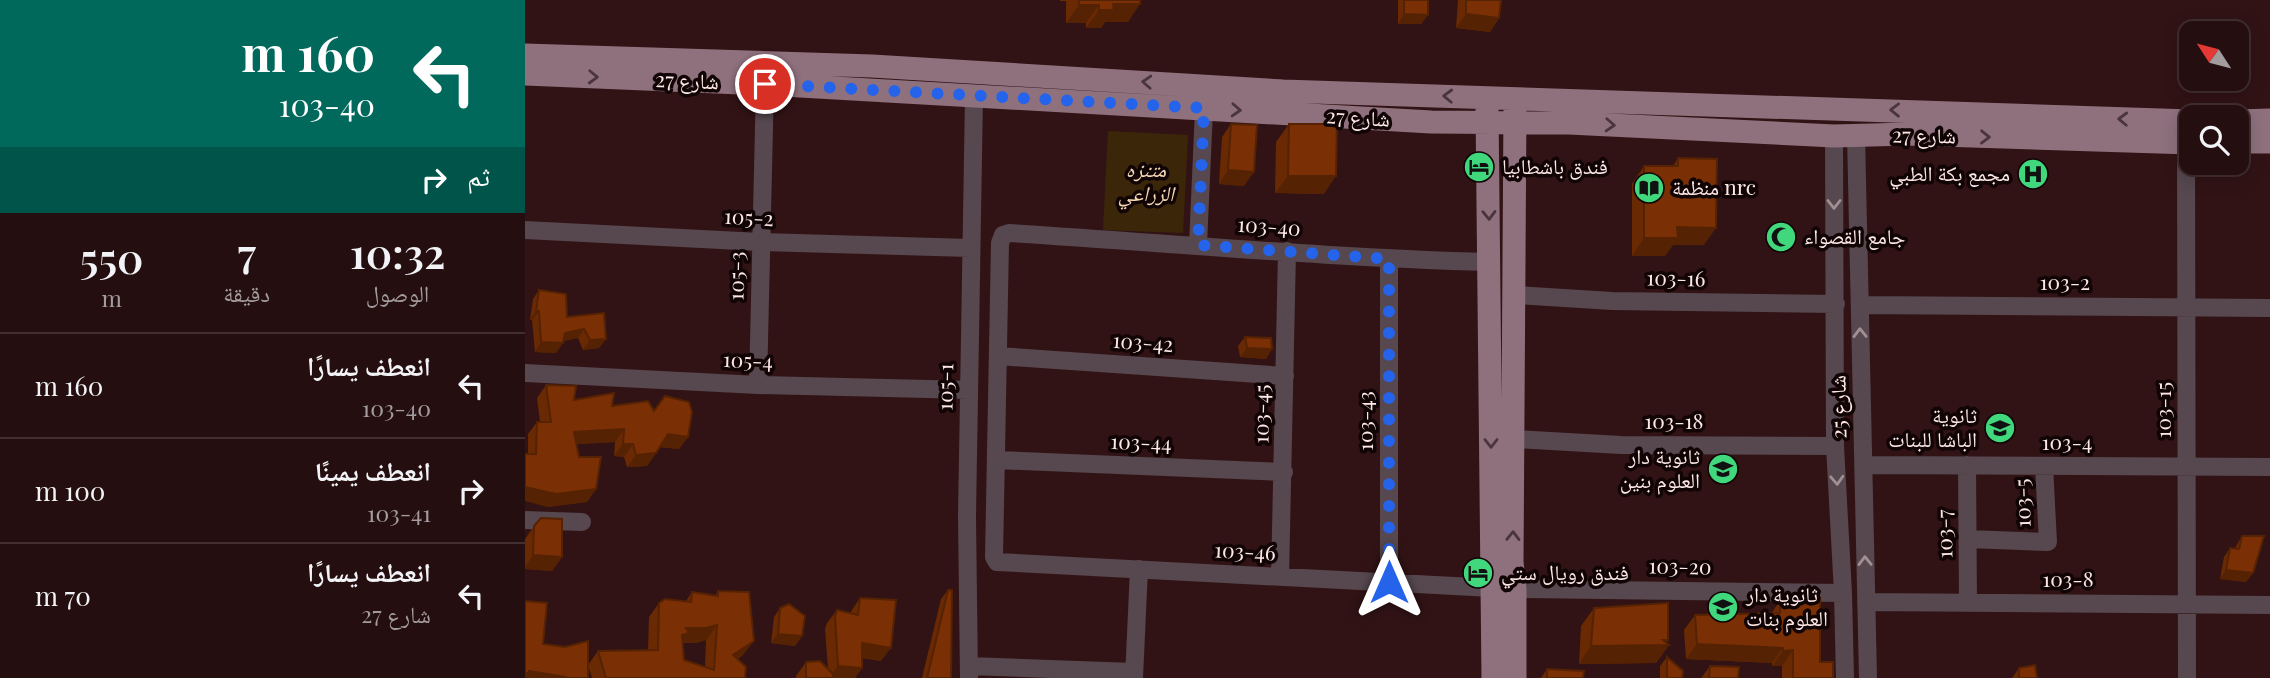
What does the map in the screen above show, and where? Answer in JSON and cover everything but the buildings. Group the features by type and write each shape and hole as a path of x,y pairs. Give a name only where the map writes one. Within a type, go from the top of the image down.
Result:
{"main road":[{"name":"شارع 27","path":"525,55 872,66 1283,90 1515,98 2179,134"},
{"name":"شارع 27","path":"525,74 765,84 1431,122 1569,123 1845,135 2179,135"},
{"path":"1487,98 1493,678"},
{"path":"1515,98 1512,562 1515,589 1515,678"},
{"path":"2249,121 2270,120"},
{"path":"1431,122 1473,139 1482,148 1487,162"},
{"path":"1514,168 1537,138 1569,123"},
{"path":"2249,142 2270,142"}],"street":[{"name":"105-3","path":"758,385 765,84"},
{"name":"105-1","path":"969,672 967,516 974,96"},
{"path":"1198,245 1204,108"},
{"name":"شارع 25","path":"1845,135 1836,304 1835,446 1845,678"},
{"name":"شارع 25","path":"1845,135 1860,305 1868,678"},
{"name":"103-15","path":"2187,678 2189,175"},
{"name":"105-2","path":"525,230 760,242 970,248"},
{"name":"103-40","path":"998,356 1000,243 1003,235 1009,233 1389,259 1490,262"},
{"name":"103-45","path":"1280,577 1287,251"},
{"name":"103-43","path":"1389,259 1389,582"},
{"name":"103-16","path":"1515,295 1612,301 1836,304"},
{"name":"103-2","path":"1860,305 2270,308"},
{"path":"967,516 995,516 998,356"},
{"name":"103-42","path":"998,356 1285,376"},
{"name":"105-4","path":"525,373 758,385 969,390"},
{"name":"103-18","path":"1514,439 1621,445 1835,446"},
{"name":"103-44","path":"997,460 1284,472"},
{"name":"103-7","path":"1967,465 1968,602"},
{"name":"103-4","path":"1863,466 2270,467"},
{"name":"103-5","path":"1968,539 2047,542 2044,466"},
{"name":"103-46","path":"995,516 994,556 997,562 1492,588"},
{"path":"525,520 582,522"},
{"path":"969,672 1134,675 1139,569"},
{"name":"103-20","path":"1515,589 1843,593"},
{"name":"103-8","path":"1866,602 2270,606"}],"green space":[{"name":"متنزه الزراعي","path":"1108,131 1188,135 1183,233 1103,230"}],"place":[{"name":"فندق باشطابيا","path":"1479,167"},
{"name":"مجمع بكة الطبي","path":"2033,174"},
{"name":"منظمة nrc","path":"1649,188"},
{"name":"جامع القصواء","path":"1781,237"},
{"name":"ثانوية الباشا للبنات","path":"2000,428"},
{"name":"ثانوية دار العلوم بنين","path":"1723,469"},
{"name":"فندق رويال ستي","path":"1478,573"},
{"name":"ثانوية دار العلوم بنات","path":"1723,607"}],"route":[{"path":"765,84 1204,108 1198,245 1389,259 1389,582"}]}
